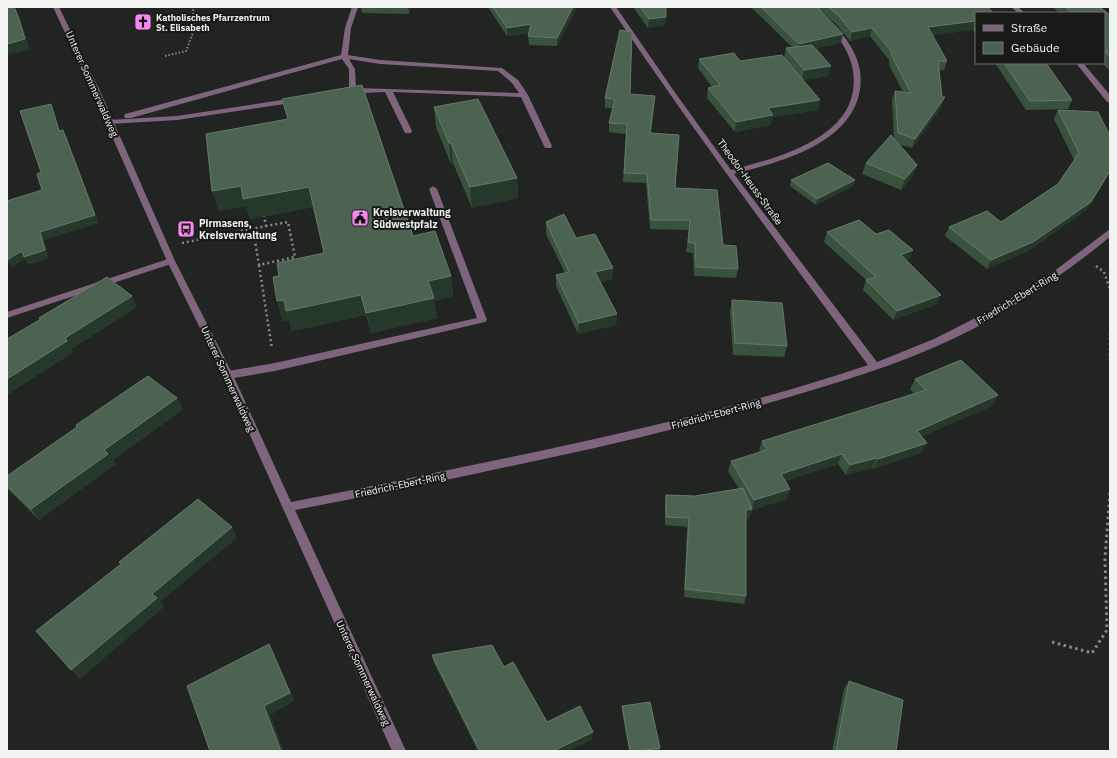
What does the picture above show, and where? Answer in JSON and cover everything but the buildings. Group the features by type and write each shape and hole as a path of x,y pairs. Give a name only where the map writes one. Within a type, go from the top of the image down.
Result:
{"street":[{"name":"Unterer Sommerwaldweg","path":"56,7 86,70 171,261 228,375 399,751"},
{"path":"353,90 352,68 344,56 348,28 355,7"},
{"name":"Theodor-Heuss-Straße","path":"612,7 668,89 729,173 875,367"},
{"path":"729,173 765,164 794,154 835,130 848,115 855,103 858,87 857,68 853,54 844,40 826,20"},
{"path":"109,122 344,56 380,62 500,69 515,82 524,96 548,146"},
{"path":"1080,64 1110,100"},
{"path":"338,93 353,90 388,90 524,96"},
{"path":"388,90 408,131"},
{"path":"109,122 176,118 299,99"},
{"path":"228,375 275,367 482,320 433,189"},
{"name":"Friedrich-Ebert-Ring","path":"288,508 679,425 749,406 875,367 936,342 988,316 1036,288 1083,256 1110,232"},
{"path":"7,315 171,261"}],"path":[{"path":"165,56 186,51 194,35 196,21 192,7"},
{"path":"264,216 266,226"},
{"path":"165,246 288,222 295,258 259,265"},
{"path":"253,229 269,330"},
{"path":"1083,256 1104,272 1110,289"},
{"path":"1110,333 1110,361"},
{"path":"1052,642 1092,653 1107,630 1105,558 1110,492"}],"place":[{"name":"Katholisches Pfarrzentrum St. Elisabeth","path":"143,22"},
{"name":"Kreisverwaltung Südwestpfalz","path":"360,218"},
{"name":"Pirmasens, Kreisverwaltung","path":"186,229"}]}
